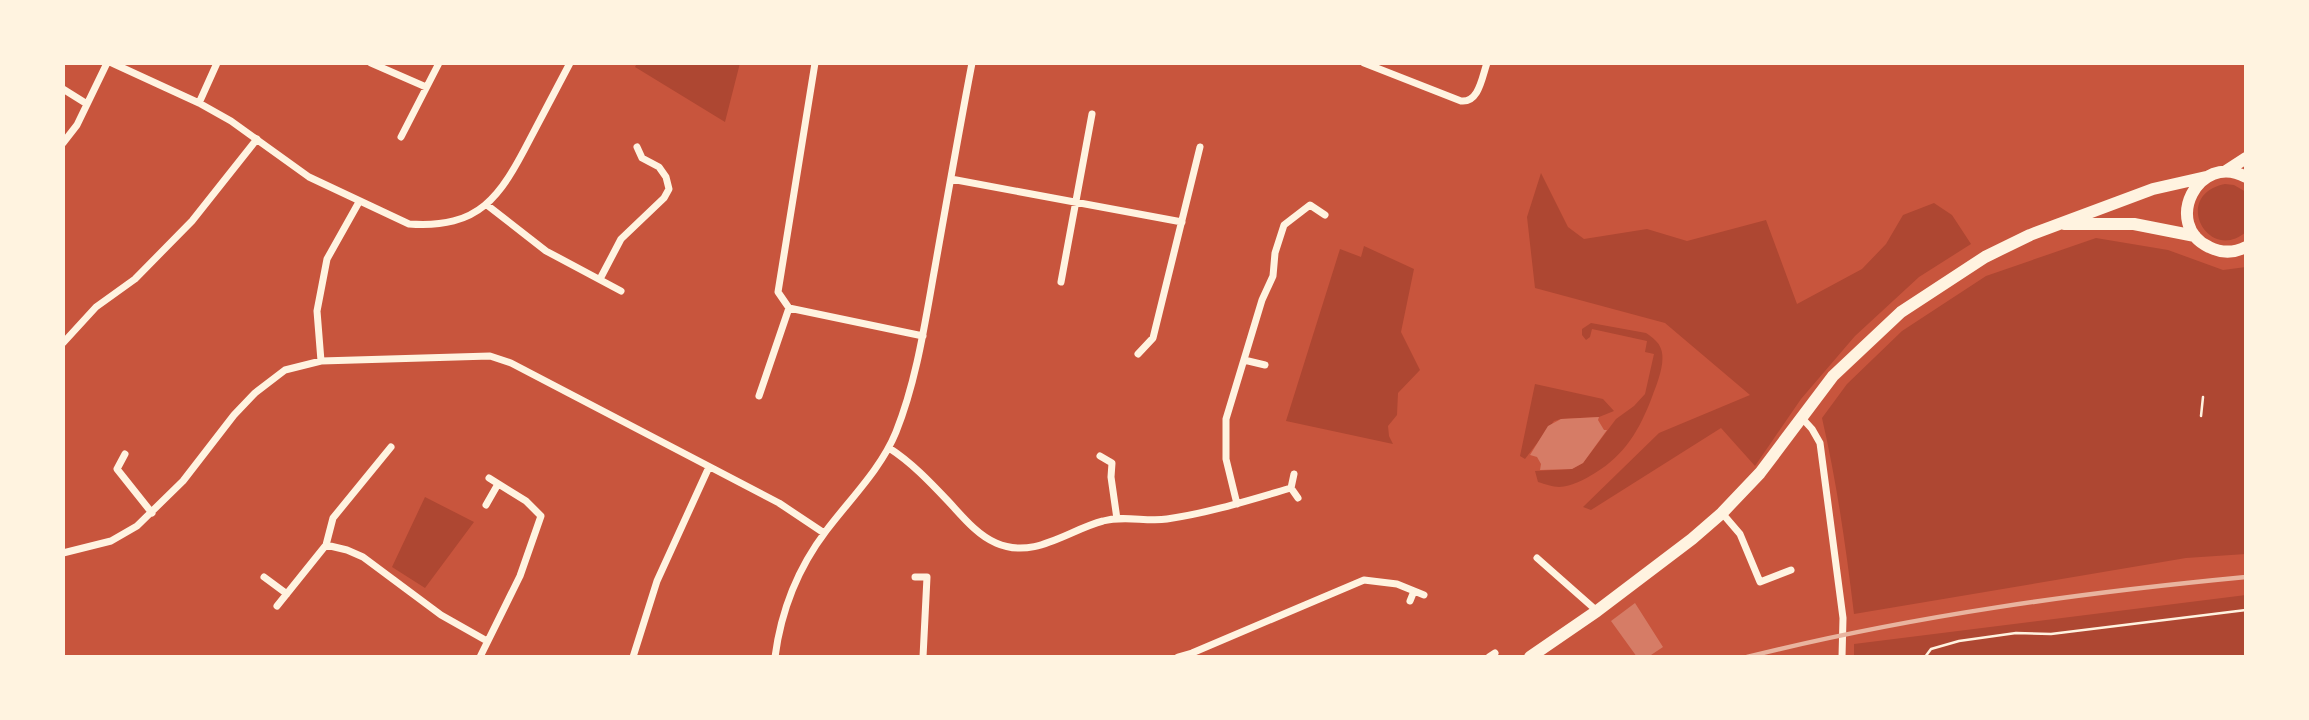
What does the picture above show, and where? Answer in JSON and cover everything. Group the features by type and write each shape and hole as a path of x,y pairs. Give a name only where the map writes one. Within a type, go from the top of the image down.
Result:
{"highway":[{"path":"1530,657 1597,611 1722,513 1760,473 1833,376 1901,312 1985,257 2030,235 2153,189 2226,171 2246,158"},
{"path":"2226,171 2246,177"},
{"path":"2206,177 2196,186 2189,198 2189,224 2195,236 2215,251 2228,252 2246,247"},
{"path":"2063,224 2134,224 2195,236"}],"street":[{"path":"63,143 77,125 110,63 199,103 231,121 309,177 359,202 409,224 446,224 467,217 487,205 510,177 570,63"},
{"path":"199,103 217,63"},
{"path":"370,63 426,88"},
{"path":"401,137 439,63"},
{"path":"815,63 778,292 789,308 923,336"},
{"path":"775,657 779,629 806,560 889,448 905,407 923,336 972,63"},
{"path":"1364,63 1468,102 1474,98 1487,63"},
{"path":"63,89 87,104"},
{"path":"1061,282 1092,114"},
{"path":"63,343 96,307 135,279 192,221 257,139"},
{"path":"600,279 621,239 664,198 668,189 666,177 659,167 642,158 637,147"},
{"path":"1138,354 1153,338 1200,147"},
{"path":"951,179 1182,222"},
{"path":"321,361 317,312 327,259 359,202"},
{"path":"487,205 546,251 621,291"},
{"path":"1237,504 1226,459 1226,419 1262,300 1273,276 1275,253 1284,225 1310,205 1325,215"},
{"path":"759,396 789,308"},
{"path":"63,553 111,541 137,526 183,481 234,415 255,393 285,370 321,361 490,356 511,363 779,503 824,533"},
{"path":"1244,360 1265,365"},
{"path":"1801,416 1819,443 1843,618 1842,657"},
{"path":"277,606 326,545 333,518 391,447"},
{"path":"889,448 907,460 970,524 997,543 1020,549 1036,547 1103,521 1163,520 1237,504 1291,488"},
{"path":"125,454 117,469 152,513"},
{"path":"1100,456 1112,464 1116,519"},
{"path":"633,657 657,581 709,467"},
{"path":"1294,474 1291,488 1298,498"},
{"path":"480,657 520,576 541,516 526,501 489,478"},
{"path":"486,505 498,484"},
{"path":"1722,513 1740,534 1760,582 1791,570"},
{"path":"326,545 363,557 442,615 487,641"},
{"path":"1537,558 1597,611"},
{"path":"264,576 287,594"},
{"path":"915,577 927,578 923,657"},
{"path":"1178,657 1364,580 1397,584 1424,595"},
{"path":"1409,601 1414,591"}],"path":[{"path":"2201,416 2203,397"},
{"path":"1925,657 1931,649 1959,641 2016,633 2051,634 2246,610"}],"shaded area":[{"path":"637,63 740,63 725,122 635,67"},
{"path":"1541,173 1568,227 1584,239 1647,229 1687,241 1766,220 1797,304 1862,269 1886,244 1903,215 1934,203 1952,215 1971,244 1919,277 1855,336 1801,399 1755,466 1721,428 1591,510 1583,507 1659,433 1750,395 1665,323 1535,288 1527,217"},
{"path":"2225,184 2234,185 2246,192 2246,232 2232,240 2219,240 2208,234 2201,224 2198,212 2200,201 2209,191"},
{"path":"2096,238 2168,250 2223,270 2246,267 2246,554 2186,558 1854,614 1841,516 1822,418 1847,384 1902,331 1986,276"},
{"path":"1364,246 1414,269 1401,332 1420,370 1398,393 1397,415 1388,426 1393,444 1286,421 1340,249 1361,257"},
{"path":"1591,323 1646,333 1657,342 1662,360 1654,392 1630,440 1606,466 1578,482 1564,486 1538,482 1535,471 1572,469 1583,463 1616,419 1645,394 1654,354 1645,352 1647,341 1592,329 1586,340 1582,329"},
{"path":"1535,384 1603,399 1614,411 1599,417 1554,421 1525,459 1520,456"},
{"path":"425,497 474,522 425,588 392,567"},
{"path":"2246,595 2246,657 1854,657 1854,644"}],"building":[{"path":"1599,417 1604,430 1607,430 1583,463 1572,469 1540,470 1541,464 1537,457 1530,455 1548,426 1561,419"},
{"path":"1635,603 1663,647 1648,657 1637,657 1611,621"}],"railway":[{"path":"1747,657 1871,629 1995,608 2120,590 2246,577"}]}
